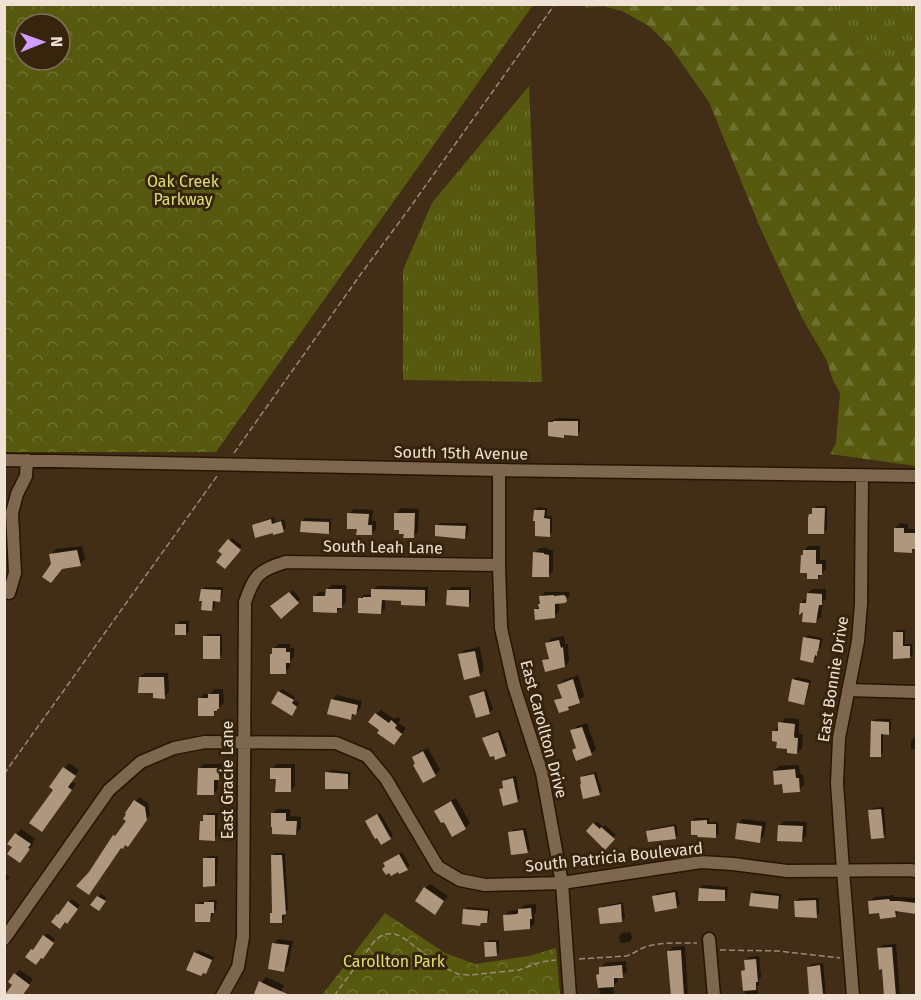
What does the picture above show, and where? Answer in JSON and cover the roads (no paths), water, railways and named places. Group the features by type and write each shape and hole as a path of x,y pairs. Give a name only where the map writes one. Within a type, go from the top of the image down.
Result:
{"street":[{"name":"South 15th Avenue","path":"4,459 916,476"},
{"path":"9,593 15,573 12,513 17,494 26,476 27,460"},
{"name":"East Carollton Drive","path":"499,470 501,628 514,686 542,773 562,883 570,996"},
{"name":"East Bonnie Drive","path":"854,996 837,783 839,738 858,641 861,604 862,475"},
{"name":"South Leah Lane","path":"268,568 286,562 499,566"},
{"name":"East Gracie Lane","path":"222,996 238,967 243,937 245,602 252,581 268,568"},
{"path":"848,690 916,692"},
{"name":"South Patricia Boulevard","path":"4,939 109,790 141,762 174,747 205,742 336,743 367,756 386,779 438,867 460,880 485,885 562,883 701,862 787,871 916,871"},
{"path":"709,944 714,996"}],"park label":[{"name":"Oak Creek Parkway","path":"183,190"},
{"name":"Carollton Park","path":"394,961"}]}
